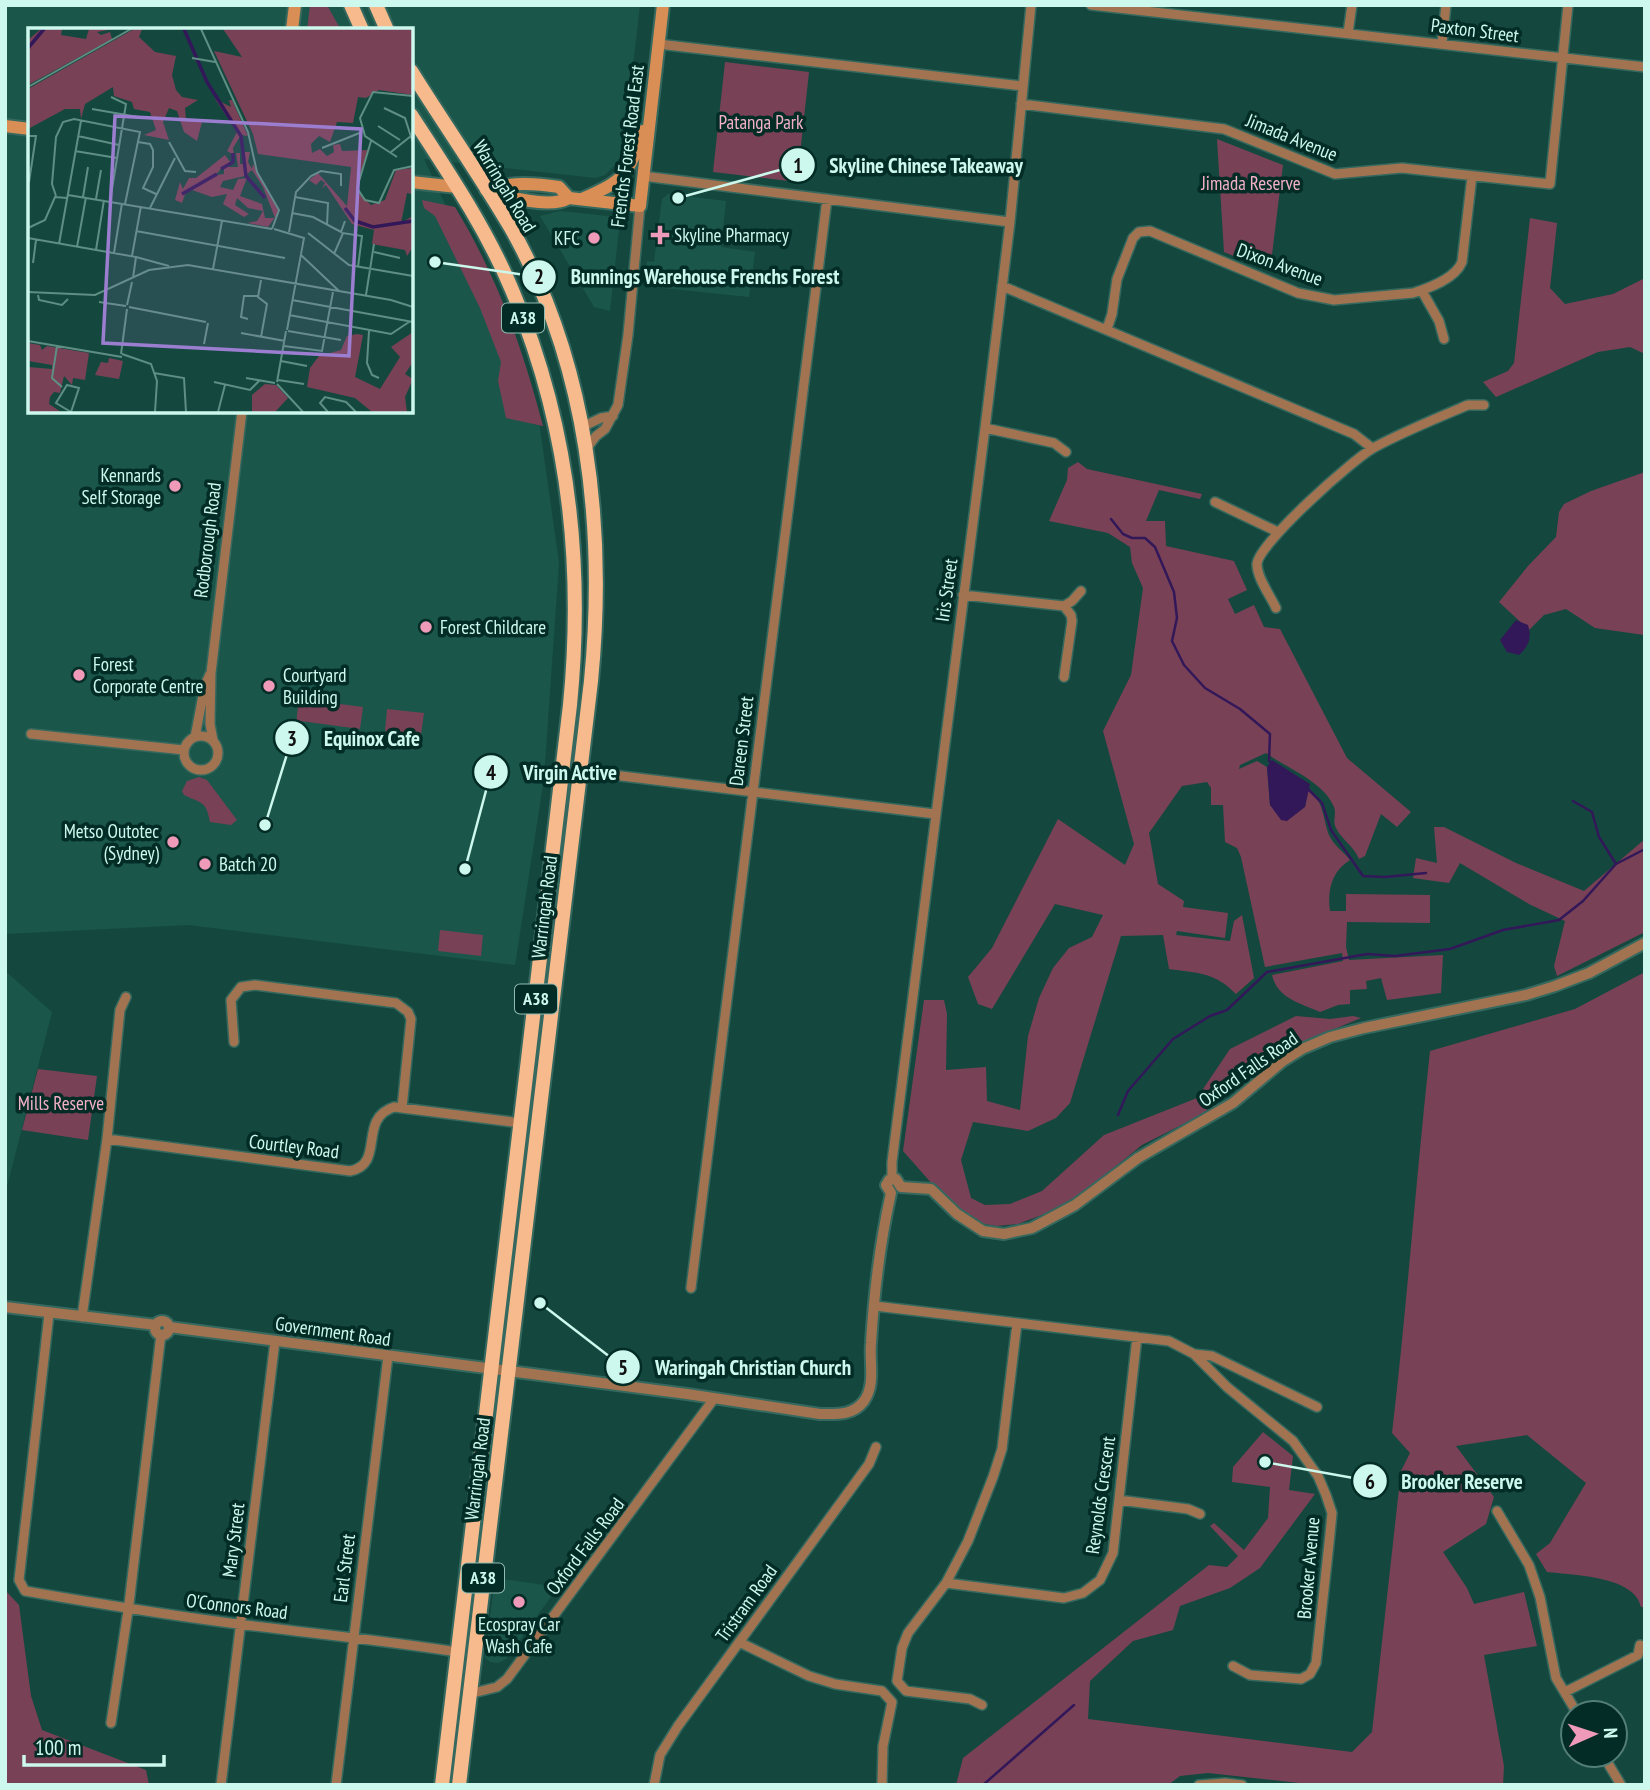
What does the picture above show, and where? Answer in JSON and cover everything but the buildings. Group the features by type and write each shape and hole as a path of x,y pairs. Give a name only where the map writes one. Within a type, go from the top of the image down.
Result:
{"highway":[{"path":"351,5 361,28"},
{"path":"376,5 386,28"},
{"name":"Warringah Road","path":"413,74 511,229 547,308 562,350 586,449 593,503 597,589 594,648 580,771 459,1785"},
{"name":"Warringah Road","path":"413,118 485,234 512,288 541,370 563,458 575,561 576,627 570,705 442,1785"},
{"path":"457,187 486,190"}],"main road":[{"path":"292,28 295,5"},
{"name":"Frenchs Forest Road East","path":"639,206 663,5"},
{"path":"486,190 513,198 560,203 613,185 625,174 635,155 651,103"},
{"path":"5,126 28,129"},
{"path":"413,181 457,187"},
{"path":"575,198 639,206"}],"street":[{"name":"Iris Street","path":"895,1186 892,1162 1010,222 1031,5"},
{"name":"Paxton Street","path":"1091,5 1645,67"},
{"path":"1348,33 1352,5"},
{"path":"1442,43 1446,5"},
{"path":"1562,58 1568,5"},
{"path":"658,44 1023,86"},
{"name":"Jimada Avenue","path":"1021,104 1224,129 1335,174 1402,168 1550,184 1562,58"},
{"path":"643,176 1010,222"},
{"name":"Dixon Avenue","path":"1107,329 1117,279 1135,234 1144,231 1150,231 1298,293 1345,300 1422,290 1455,273 1462,262 1472,176"},
{"name":"Dareen Street","path":"691,1288 827,199"},
{"name":"Frenchs Forest Road East","path":"586,449 613,416 622,390 639,206"},
{"path":"1002,286 1354,435 1372,448"},
{"path":"1422,290 1439,321 1444,339"},
{"path":"1276,608 1258,571 1257,560 1278,532 1355,460 1372,448 1468,405 1484,405"},
{"name":"Rodborough Road","path":"213,740 210,724 211,673 242,413"},
{"path":"582,427 601,418 613,416"},
{"path":"985,428 1054,443 1066,452"},
{"path":"1215,502 1278,532"},
{"path":"963,595 1063,606 1081,591"},
{"path":"1063,606 1072,621 1064,677"},
{"name":"Rodborough Road","path":"195,737 205,685 211,673"},
{"path":"31,734 184,750"},
{"path":"204,736 213,740 217,748 218,757 209,769 196,770 186,762 184,750 187,742 195,737 204,736"},
{"path":"580,771 935,814"},
{"name":"Oxford Falls Road","path":"895,1186 931,1189 957,1214 983,1231 1004,1234 1032,1228 1075,1205 1138,1158 1224,1109 1302,1049 1330,1037 1364,1028 1555,986 1589,973 1645,943"},
{"path":"234,1042 231,1000 241,987 255,985 396,1003 408,1012 411,1019 402,1108 521,1123"},
{"path":"82,1317 107,1139 120,1010 126,997"},
{"name":"Courtley Road","path":"107,1139 349,1171 359,1168 368,1157 374,1122 380,1114 394,1107 402,1108"},
{"path":"875,1306 895,1186"},
{"name":"Government Road","path":"5,1307 841,1415 860,1405 870,1386 875,1306"},
{"name":"Brooker Avenue","path":"875,1306 1169,1341 1194,1353 1212,1356 1317,1407"},
{"name":"O'Connors Road","path":"49,1314 19,1580 25,1591 240,1625 457,1652"},
{"path":"982,1705 970,1699 906,1691 897,1681 902,1648 908,1633 946,1583 968,1541 1002,1449 1017,1323"},
{"path":"111,1723 128,1609 162,1329"},
{"name":"Reynolds Crescent","path":"946,1583 1064,1598 1083,1593 1100,1580 1112,1553 1136,1337"},
{"name":"Mary Street","path":"221,1785 275,1341"},
{"name":"Brooker Avenue","path":"1194,1353 1227,1387 1293,1441 1318,1476 1332,1513 1316,1663 1310,1674 1301,1679 1250,1675 1233,1666"},
{"name":"Earl Street","path":"336,1785 388,1356"},
{"name":"Oxford Falls Road","path":"469,1694 497,1687 507,1679 713,1400"},
{"name":"Tristram Road","path":"654,1785 660,1755 738,1642 869,1464 876,1447"},
{"path":"1119,1500 1188,1509 1200,1514"},
{"path":"1497,1511 1529,1565 1540,1597 1556,1678 1568,1699"},
{"path":"738,1642 809,1676 835,1684 882,1690 888,1695 892,1702 883,1746 882,1785"},
{"path":"1564,1692 1642,1657 1640,1645"},
{"path":"1611,1769 1621,1785"},
{"path":"1199,1785 1242,1785"}],"shaded area":[{"path":"5,5 640,5 623,151 616,164 605,175 595,178 424,159 536,400 559,563 544,778 515,965 188,925 5,934"},
{"path":"668,194 726,201 721,247 755,252 749,297 644,286 647,261 654,262 662,199"},
{"path":"560,211 618,217 620,220 610,311 594,307 540,216"},
{"path":"1516,620 1528,625 1530,634 1527,645 1519,655 1507,652 1500,640"},
{"path":"1272,760 1310,784 1305,807 1287,821 1281,820 1270,805 1267,767"},
{"path":"5,971 52,1012 5,1194"},
{"name":"Ecospray Car Wash Cafe","path":"495,1578 558,1587 506,1659 498,1663 490,1662 485,1657"}],"green space":[{"path":"310,5 327,5 340,28 307,28"},
{"name":"Patanga Park","path":"725,62 809,72 797,182 713,172"},
{"name":"Jimada Reserve","path":"1217,139 1283,165 1270,271 1224,252"},
{"path":"422,200 455,207 470,233 507,314 527,369 543,426 506,418 498,381 501,362 480,308 435,216 424,208"},
{"path":"1530,218 1557,223 1550,288 1565,304 1613,294 1645,278 1645,354 1630,347 1598,352 1496,397 1483,382 1508,371 1514,363"},
{"path":"1078,462 1087,469 1202,494 1200,499 1159,490 1146,521 1165,521 1166,546 1234,561 1247,590 1228,599 1235,614 1254,605 1264,627 1280,629 1347,758 1411,812 1397,827 1381,814 1365,856 1359,859 1336,828 1335,810 1329,798 1313,783 1266,753 1240,765 1239,769 1257,761 1267,767 1270,806 1305,807 1308,791 1317,799 1331,839 1350,860 1339,870 1332,882 1330,911 1346,911 1346,894 1430,895 1430,923 1347,922 1346,947 1349,960 1443,955 1441,993 1387,1000 1381,978 1366,981 1367,989 1350,990 1350,1004 1338,1005 1320,1012 1284,994 1272,975 1343,961 1342,953 1265,967 1241,857 1237,848 1225,842 1223,805 1211,805 1211,788 1207,782 1182,786 1149,833 1158,884 1184,901 1183,907 1228,913 1225,938 1177,931 1176,935 1230,941 1234,921 1242,915 1254,978 1236,994 1213,977 1169,969 1163,935 1121,936 1070,1103 1056,1118 1028,1131 973,1122 961,1160 971,1198 985,1205 1010,1204 1042,1191 1104,1135 1197,1098 1230,1049 1296,1016 1361,1018 1291,1047 1237,1084 1201,1115 1142,1145 1068,1205 1018,1224 996,1226 975,1222 934,1186 903,1151 924,1000 944,1000 947,1014 946,1070 986,1067 987,1101 1020,1110 1028,1036 1039,998 1053,968 1069,948 1092,937 1103,915 1055,904 992,1009 978,1004 968,977 992,948 1058,819 1125,865 1134,844 1103,731 1131,675 1143,588 1132,563 1130,547 1108,533 1049,521 1067,480 1068,468"},
{"path":"1645,472 1644,635 1595,628 1566,609 1544,615 1529,630 1499,602 1556,537 1559,512 1564,504 1591,491"},
{"path":"302,699 363,707 360,729 300,721 296,725 298,706 302,704"},
{"path":"387,709 424,713 421,735 385,731"},
{"path":"199,777 207,780 237,820 231,825 210,822 203,804 184,795 182,791 187,781"},
{"path":"1434,827 1444,827 1516,863 1584,891 1645,839 1645,932 1557,976 1554,966 1565,921 1529,904 1460,863 1449,883 1413,878 1416,858 1437,863"},
{"path":"440,930 483,935 481,956 438,951"},
{"path":"1645,972 1645,1607 1641,1607 1636,1597 1627,1589 1615,1583 1587,1576 1547,1572 1536,1554 1550,1543 1586,1483 1527,1435 1456,1446 1494,1497 1486,1524 1443,1552 1467,1588 1474,1604 1524,1592 1537,1646 1484,1655 1504,1766 1503,1785 1318,1785 1208,1773 1180,1776 1168,1785 956,1785 963,1758 1209,1565 1227,1567 1238,1556 1210,1526 1214,1523 1244,1550 1268,1518 1270,1487 1232,1482 1233,1467 1263,1432 1293,1456 1289,1490 1315,1494 1260,1568 1230,1588 1180,1606 1173,1630 1133,1641 1090,1681 1088,1719 1352,1752 1372,1732 1401,1471 1410,1453 1392,1433 1430,1051 1575,1009"},
{"name":"Mills Reserve","path":"38,1069 97,1076 88,1140 22,1130"},
{"path":"5,1590 19,1605 31,1696 42,1730 146,1770 149,1785 5,1785"}],"waterway":[{"path":"1111,519 1123,534 1132,538 1145,538 1155,547 1174,592 1177,618 1172,641 1184,665 1205,688 1240,709 1270,734 1269,761 1272,763"},
{"path":"1306,787 1322,803 1331,830 1363,876 1426,873"},
{"path":"1573,801 1592,812 1599,837 1616,864"},
{"path":"1118,1115 1128,1091 1173,1039 1210,1016 1227,1010 1267,972 1367,954 1395,956 1450,949 1503,930 1559,920 1583,901 1616,864 1645,849"},
{"path":"983,1785 1074,1705"}],"place":[{"name":"Skyline Chinese Takeaway","path":"678,198"},
{"name":"Skyline Pharmacy","path":"660,235"},
{"name":"KFC","path":"594,238"},
{"name":"Bunnings Warehouse Frenchs Forest","path":"435,262"},
{"name":"Kennards Self Storage","path":"175,486"},
{"name":"Forest Childcare","path":"426,627"},
{"name":"Forest Corporate Centre","path":"79,675"},
{"name":"Courtyard Building","path":"269,686"},
{"name":"Equinox Cafe","path":"265,825"},
{"name":"Metso Outotec (Sydney)","path":"173,842"},
{"name":"Batch 20","path":"205,864"},
{"name":"Virgin Active","path":"465,869"},
{"name":"Waringah Christian Church","path":"540,1303"},
{"name":"Brooker Reserve","path":"1265,1462"},
{"name":"Ecospray Car Wash Cafe","path":"519,1602"}]}
